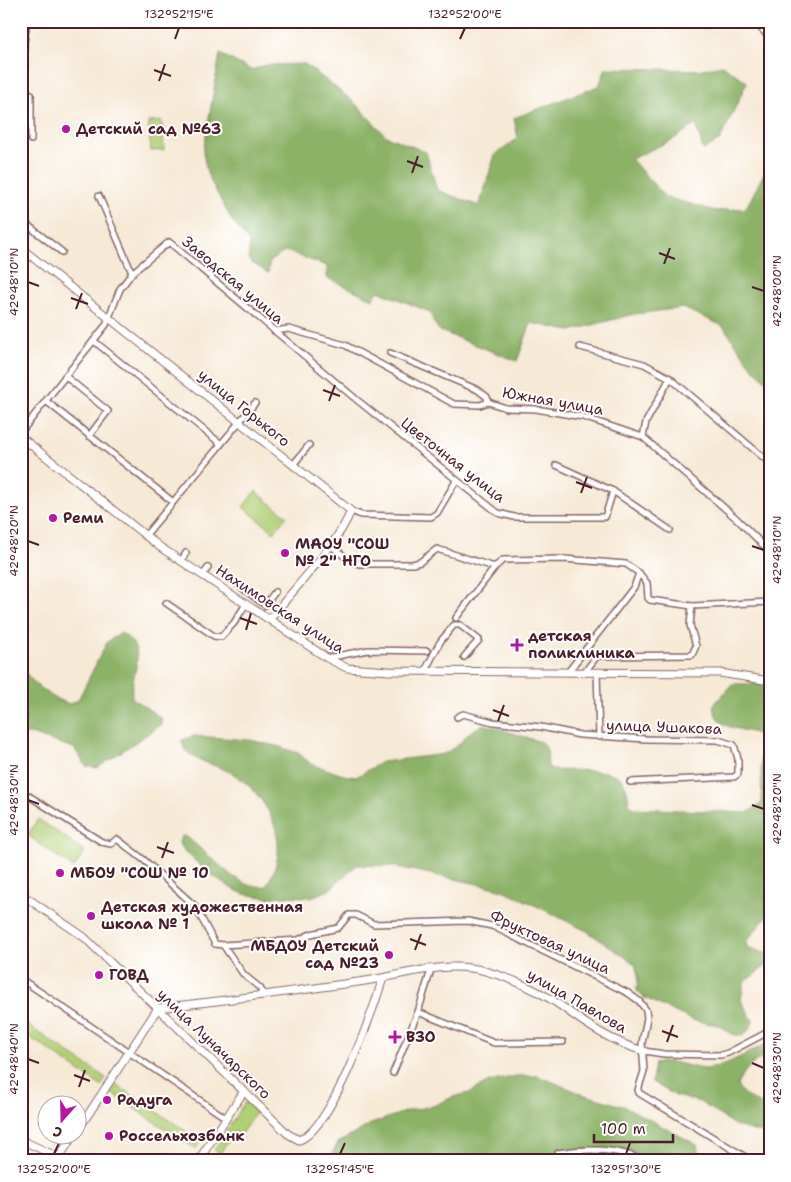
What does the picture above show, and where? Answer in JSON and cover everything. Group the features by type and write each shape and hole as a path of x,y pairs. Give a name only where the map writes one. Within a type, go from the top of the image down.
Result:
{"main road":[{"name":"улица Горького","path":"21,248 351,511"},
{"name":"Нахимовская улица","path":"21,437 145,536 327,658 342,666 355,670 720,673 770,681"},
{"path":"270,619 330,545 344,526 351,511"},
{"name":"улица Луначарского","path":"24,896 84,937 294,1139 298,1140 307,1136 332,1104 376,1002 383,978"},
{"name":"улица Павлова","path":"158,1008 264,995 463,966 503,977 553,1001 585,1024 621,1043 644,1051"},
{"path":"88,1114 158,1008"},
{"path":"198,1161 244,1091"},
{"path":"21,1140 58,1159 67,1161"},
{"path":"58,1159 68,1144"}],"street":[{"path":"27,21 26,40 24,43 25,90 31,94 31,140"},
{"path":"663,21 718,24 739,21"},
{"path":"754,21 770,38"},
{"path":"99,196 132,273"},
{"path":"22,222 62,252"},
{"name":"Заводская улица","path":"21,432 111,318 120,289 132,273 168,242 357,400"},
{"path":"274,331 290,329 345,345 454,404 480,405 488,402"},
{"path":"94,341 221,444"},
{"path":"580,347 644,364 670,378 770,463"},
{"name":"Южная улица","path":"390,353 461,382 487,397 488,402 506,408 536,409 583,417 643,437 737,519 770,552"},
{"path":"65,376 108,411 89,436"},
{"path":"643,437 646,422 670,378"},
{"name":"Цветочная улица","path":"357,400 498,513 514,517 605,517 613,491"},
{"path":"46,401 173,502"},
{"path":"145,536 255,403"},
{"path":"293,465 309,445"},
{"path":"556,465 613,491 670,530"},
{"name":"улица Горького","path":"351,511 361,515 431,517 437,512 456,481"},
{"path":"330,545 348,560 359,564 412,564 420,562 437,549 496,566"},
{"path":"181,561 186,553"},
{"path":"456,618 496,566 503,560 564,559 626,564 639,573 647,583 650,600 692,606 770,602"},
{"path":"203,575 208,568"},
{"path":"568,672 634,587 639,573"},
{"path":"224,574 265,604 275,592"},
{"path":"166,603 214,636 221,637 234,623 246,604"},
{"path":"584,673 597,656 692,655 696,646 690,625 692,606"},
{"path":"425,671 440,642 454,625 460,624 479,640 464,657"},
{"path":"327,658 368,650 427,651"},
{"path":"597,673 599,737"},
{"name":"улица Ушакова","path":"457,717 463,714 493,722 599,737 718,740 734,745 738,760 738,774 734,777 630,782"},
{"path":"21,791 102,842 111,844 117,839 144,860 195,906 215,944 223,945 244,975 260,988 264,995"},
{"path":"21,904 24,896"},
{"name":"Фруктовая улица","path":"223,945 298,940 311,934 338,928 349,915 356,915 374,924 468,921 492,926 593,975 639,1001 646,1010 647,1018 642,1043 644,1051"},
{"path":"393,1073 418,1012 431,970"},
{"path":"21,980 226,1118"},
{"path":"418,1012 494,1043 563,1042"},
{"path":"752,1161 642,1096 638,1090 644,1071 644,1051 664,1054 721,1055 770,1031"},
{"path":"558,1153 591,1150 628,1155 644,1161"}],"green space":[{"path":"220,54 251,70 267,65 305,64 354,102 386,136 426,152 437,190 479,206 495,155 518,138 514,118 599,86 606,68 698,70 722,65 747,82 720,140 703,150 696,124 672,140 631,159 665,197 716,211 746,208 770,162 770,384 755,371 723,326 683,308 634,314 570,331 531,323 517,361 440,331 434,323 430,312 378,291 373,299 327,278 327,266 286,251 270,261 268,273 249,261 249,242 231,219 207,173 203,152"},
{"path":"162,121 164,150 151,151 148,122"},
{"path":"255,491 287,516 274,532 243,507"},
{"path":"121,633 130,640 135,647 137,655 132,698 161,718 161,725 97,768 86,766 74,748 31,734 21,734 21,665 30,678 42,689 56,699 70,704 78,700 107,642"},
{"path":"732,684 756,684 770,688 770,912 746,942 747,947 768,954 770,963 744,982 741,1000 753,1021 750,1029 742,1036 732,1034 718,1025 692,1020 643,997 637,991 638,975 635,964 587,931 497,888 393,866 357,865 329,890 311,897 280,896 269,898 244,894 231,888 207,872 181,848 179,843 181,836 187,837 232,876 248,885 265,887 273,873 277,858 278,843 276,829 262,802 253,790 235,775 188,753 182,740 194,736 250,740 280,747 298,753 311,764 343,775 356,777 382,762 444,754 458,745 470,732 484,724 541,742 547,750 548,767 554,770 599,771 615,775 624,784 628,793 629,803 634,808 747,813 762,803 760,735 730,727 719,720 713,706"},
{"path":"38,819 85,851 74,868 27,835"},
{"path":"21,1021 106,1078 101,1086 21,1031"},
{"path":"770,1042 770,1055 750,1066 737,1085 746,1096 770,1107 770,1135 736,1126 700,1102 676,1096 652,1082 655,1063 674,1062 705,1069 712,1068 728,1063"},
{"path":"516,1076 538,1076 582,1094 626,1107 697,1145 698,1151 695,1161 328,1161 338,1143 371,1124 407,1111 433,1106 453,1097 469,1093 489,1082"},
{"path":"115,1084 201,1141 196,1149 110,1092"},
{"path":"244,1103 248,1103 257,1111 240,1135 234,1132 220,1154 214,1150"}],"place":[{"name":"Детский сад №63","path":"66,129"},
{"name":"Реми","path":"53,518"},
{"name":"МАОУ \"СОШ № 2\" НГО","path":"285,553"},
{"name":"детская поликлиника","path":"517,645"},
{"name":"МБОУ \"СОШ № 10","path":"60,873"},
{"name":"Детская художественная школа № 1","path":"91,916"},
{"name":"МБДОУ Детский сад №23","path":"389,955"},
{"name":"ГОВД","path":"99,975"},
{"name":"ВЗО","path":"395,1037"},
{"name":"Радуга","path":"107,1100"},
{"name":"Россельхозбанк","path":"109,1136"}]}
